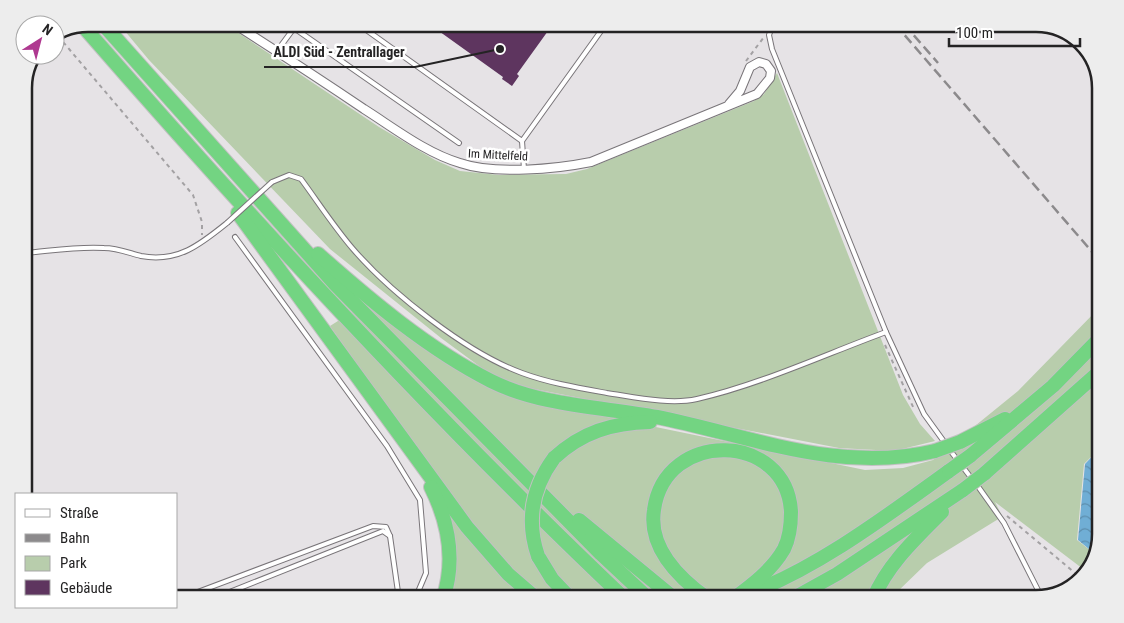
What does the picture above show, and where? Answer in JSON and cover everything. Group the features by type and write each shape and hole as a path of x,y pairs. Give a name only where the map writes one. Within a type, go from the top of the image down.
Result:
{"highway":[{"path":"88,32 198,158 322,295 461,439 616,590"},
{"path":"110,32 334,284 516,469 640,590"},
{"path":"198,158 303,300 419,464 485,550 527,590"},
{"path":"274,215 362,292 432,345 492,381 533,395 683,423 838,458 887,460 935,451 960,442 1028,407"},
{"path":"760,590 824,555 878,522 950,472 1028,407 1092,346"},
{"path":"808,590 837,574 963,490 984,474 1092,377"},
{"path":"562,590 552,579 538,556 532,536 532,505 538,485 554,458 582,437 605,427 630,423 683,423"},
{"path":"696,590 668,562 660,548 653,517 660,489 675,467 700,453 716,449 734,450 764,464 778,476 790,506 791,521 784,548 761,577 745,590"},
{"path":"419,464 442,513 447,531 450,550 449,573 445,590"},
{"path":"516,469 664,590"},
{"path":"878,590 898,557 963,490"}],"street":[{"name":"Im Mittelfeld","path":"246,32 433,152 460,164 499,169 564,167 592,162 757,94 770,78 771,71 766,64 759,62 750,67"},
{"path":"729,104 740,91 750,67"}],"lane":[{"path":"277,52 291,32"},
{"path":"300,32 459,143"},
{"path":"369,32 522,141"},
{"path":"524,168 522,141 600,32"},
{"path":"770,32 769,35 787,90 886,332 924,414 1001,518 1038,590"},
{"path":"33,252 103,248 124,250 142,256 170,256 189,251 201,245 272,182 289,175 301,179 351,247 368,265 430,318 472,347 522,373 586,389 646,400 696,399 752,382 886,332"},
{"path":"235,237 387,446 420,500 426,573 419,590"},
{"path":"203,590 373,526 386,527 390,536 398,590"},
{"path":"235,590 383,531 390,536"}],"path":[{"path":"750,67 746,60 763,38 769,35"},
{"path":"65,44 193,195 202,222 201,245"},
{"path":"1002,511 1076,573"}],"green space":[{"path":"126,32 237,32 379,127 435,160 460,171 499,175 566,174 587,169 754,101 764,94 777,73 903,395 920,424 935,441 894,451 839,448 529,388 494,377 441,338 330,249 149,60"},
{"path":"365,304 436,356 529,401 865,470 903,468 933,460 1018,391 1092,316 1092,456 1084,464 1077,540 1090,550 1081,567 995,502 1039,590 1000,518 927,563 899,590 446,590 445,509 378,394 330,326"}],"water":[{"path":"1092,457 1092,535 1090,550 1078,540 1085,464"}],"building":[{"path":"440,32 547,32 517,74 519,76 512,86 502,79 503,77"}],"railway":[{"path":"902,32 1091,251"},
{"path":"911,32 938,63"}],"place":[{"name":"ALDI Süd - Zentrallager","path":"500,49"}]}
